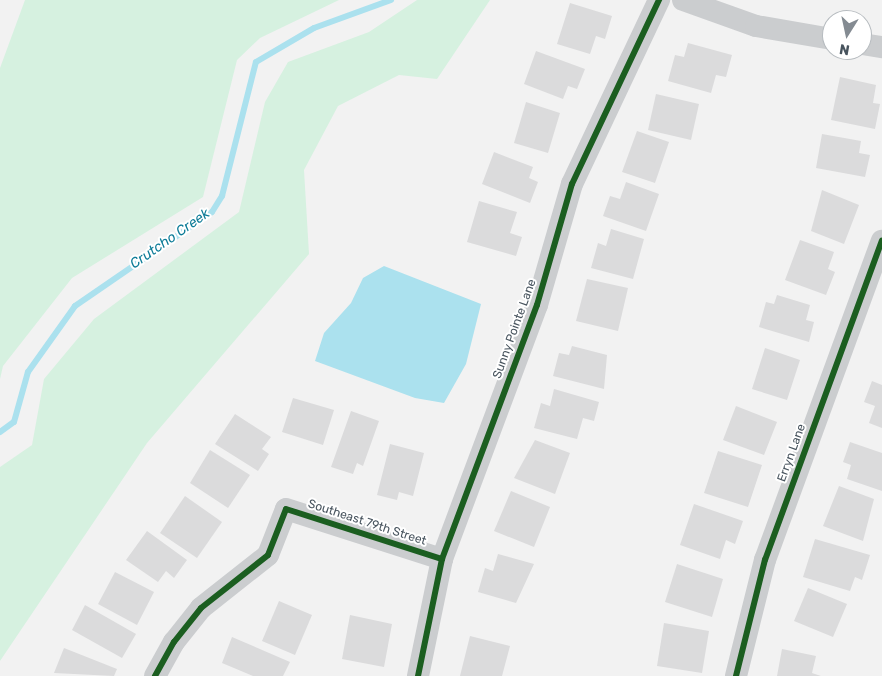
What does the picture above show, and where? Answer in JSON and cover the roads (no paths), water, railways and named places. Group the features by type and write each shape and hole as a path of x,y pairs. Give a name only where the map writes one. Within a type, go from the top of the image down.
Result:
{"street":[{"name":"Sunny Pointe Lane","path":"418,676 442,559 537,305 582,159 660,0"},
{"path":"683,0 756,26 822,37"},
{"name":"Erryn Lane","path":"736,676 764,560 882,241"},
{"name":"Southeast 79th Street","path":"155,676 174,642 202,608 268,555 286,509 442,559"}],"water":[{"path":"384,266 481,304 466,364 444,403 415,398 315,361 324,333 351,303 363,278"}],"waterway":[{"name":"Crutcho Creek","path":"0,432 14,422 28,372 75,306 212,212 222,196 256,62 314,28 391,0"}]}
